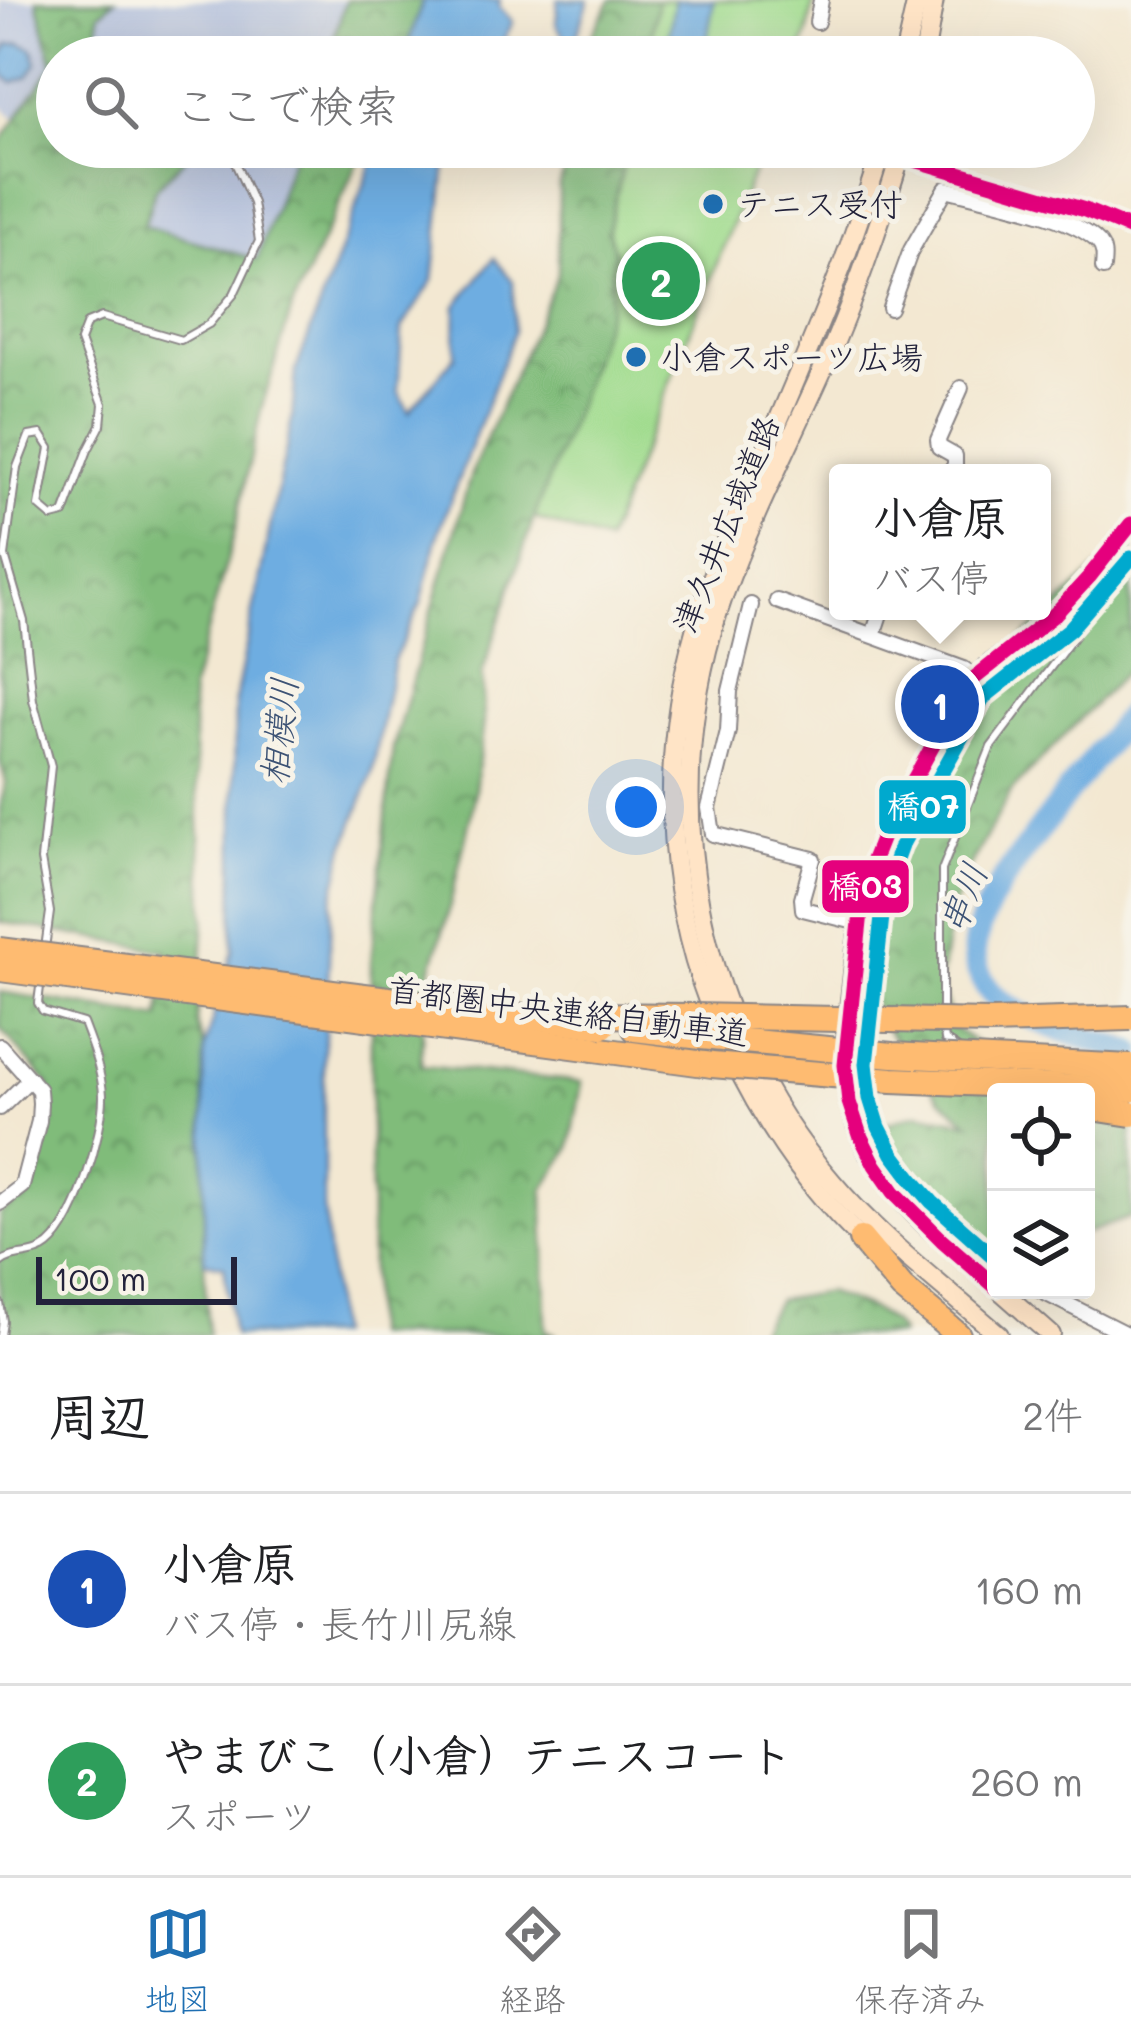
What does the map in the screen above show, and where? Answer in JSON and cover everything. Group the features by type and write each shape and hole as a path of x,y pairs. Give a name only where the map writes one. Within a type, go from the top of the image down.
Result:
{"highway":[{"name":"首都圏中央連絡自動車道","path":"0,950 510,1015 602,1030 712,1064 892,1080 1131,1091"},
{"name":"首都圏中央連絡自動車道","path":"0,969 602,1030 697,1026 893,1055 1131,1067"},
{"path":"697,1026 1131,1018"},
{"path":"892,1080 987,1087"},
{"path":"1095,1110 1131,1114"},
{"path":"861,1239 902,1288 958,1335"}],"main road":[{"path":"916,36 917,0"},
{"path":"921,36 934,0"},
{"name":"津久井広域道路","path":"884,168 704,601 681,688 672,777 673,838 693,957 717,1025 750,1094 818,1193 861,1239 974,1335"},
{"name":"津久井広域道路","path":"886,168 855,292 747,537 707,651 689,768 692,858 716,976 778,1110 853,1205 999,1335"},
{"path":"939,168 1030,202 1085,209 1131,229"},
{"path":"1051,618 1131,524"},
{"path":"987,1278 891,1190 863,1147 850,1109 845,1064 848,1018 866,877 874,855 974,676 1049,620"},
{"path":"1010,1299 1051,1335"}],"street":[{"path":"817,22 821,0"},
{"path":"890,308 911,250 946,189 1030,202 1099,242 1105,254 1103,268"},
{"path":"955,464 955,457 939,447 938,440 961,388"},
{"path":"777,601 829,619"},
{"path":"751,605 709,808 713,834 813,859 803,909 860,923"},
{"path":"831,620 974,676"},
{"path":"873,635 878,620"},
{"path":"0,1046 39,1090 39,1120 22,1186 0,1203"},
{"path":"0,1108 30,1079"},
{"path":"1058,1299 1128,1335"}],"lane":[{"path":"0,1263 19,1253 42,1250 62,1230 93,1159 103,1094 83,1023 43,1011 38,1003 50,912 41,860 50,766 33,700 24,621 5,556 17,466 29,436 41,434 50,448 39,506 52,517 64,514 101,425 104,404 80,341 87,322 102,317 181,340 209,324 233,293 259,241 253,203 237,168"},
{"path":"984,1066 945,1040 942,870 991,747 1090,615 1072,598"},
{"path":"1095,1105 1131,1091"},
{"path":"0,1303 1,1335"}],"shaded area":[{"path":"0,0 353,0 341,36 36,36 36,99 18,121 0,105"},
{"path":"139,168 297,168 263,270 130,228"}],"green space":[{"path":"37,0 115,0 99,14 98,36 46,36"},
{"path":"346,0 423,0 411,36 335,36"},
{"path":"611,0 658,0 652,36 591,36"},
{"path":"658,0 814,0 807,36 652,36"},
{"path":"36,90 36,168 175,168 155,189 144,226 257,260 289,168 355,168 293,305 261,410 233,539 191,689 205,920 197,1023 204,1048 208,1335 0,1335 0,1213 31,1196 48,1121 50,1086 0,1028 0,992 160,1018 167,951 0,922 0,807 6,782 0,760 0,143"},
{"path":"566,168 623,168 608,230 615,253 609,309 482,674 484,721 473,805 424,993 421,1066 582,1082 570,1149 544,1189 546,1330 557,1335 371,1335 371,962 393,747 471,474 558,275 559,185"},
{"name":"小倉スポーツ広場","path":"623,168 755,168 606,542 534,518 609,309 615,253 608,230"},
{"path":"1131,537 1131,666 1012,790 964,877 950,918 940,983 953,1027 1036,1083 987,1083 987,1255 892,1169 887,1123 918,1113 969,1122 941,1099 879,1020 858,945 879,858 976,683 1043,620 1051,620 1051,612"},
{"path":"1095,1094 1131,1100 1131,1217 1095,1230"},
{"path":"827,1292 879,1313 901,1335 755,1335 778,1300"}],"water":[{"path":"423,0 500,0 499,7 513,22 506,36 411,36"},
{"path":"558,0 589,0 577,36 563,36 556,24"},
{"path":"675,0 714,0 708,36 669,36"},
{"path":"20,43 33,49 36,65 28,77 13,82 4,76 0,59 8,45"},
{"name":"相模川","path":"370,168 446,168 433,280 402,328 398,391 409,412 455,356 456,306 494,258 513,281 514,332 439,531 421,603 394,660 372,774 345,847 332,903 324,1055 324,1207 336,1335 233,1335 224,1266 204,1262 204,1048 233,951 235,701 292,419 296,370"}],"waterway":[{"name":"串川","path":"1131,713 1001,885 980,925 975,955 985,985 1009,1006 1131,1052"}],"transit line":[{"name":"橋03","path":"942,168 1085,210 1131,229"},
{"name":"橋03","path":"1051,617 1131,524"},
{"name":"橋07","path":"987,1251 911,1178 879,1127 870,1098 866,1064 883,907 901,846 984,697 1070,629 1131,558"},
{"name":"橋03","path":"987,1279 894,1192 875,1165 849,1102 845,1065 862,903 882,837 967,684 1047,620"}],"place":[{"name":"テニス受付","path":"713,204"},
{"name":"やまびこ（小倉）テニスコート","path":"661,281"},
{"name":"小倉スポーツ広場","path":"636,357"},
{"name":"小倉原","path":"940,704"}]}
